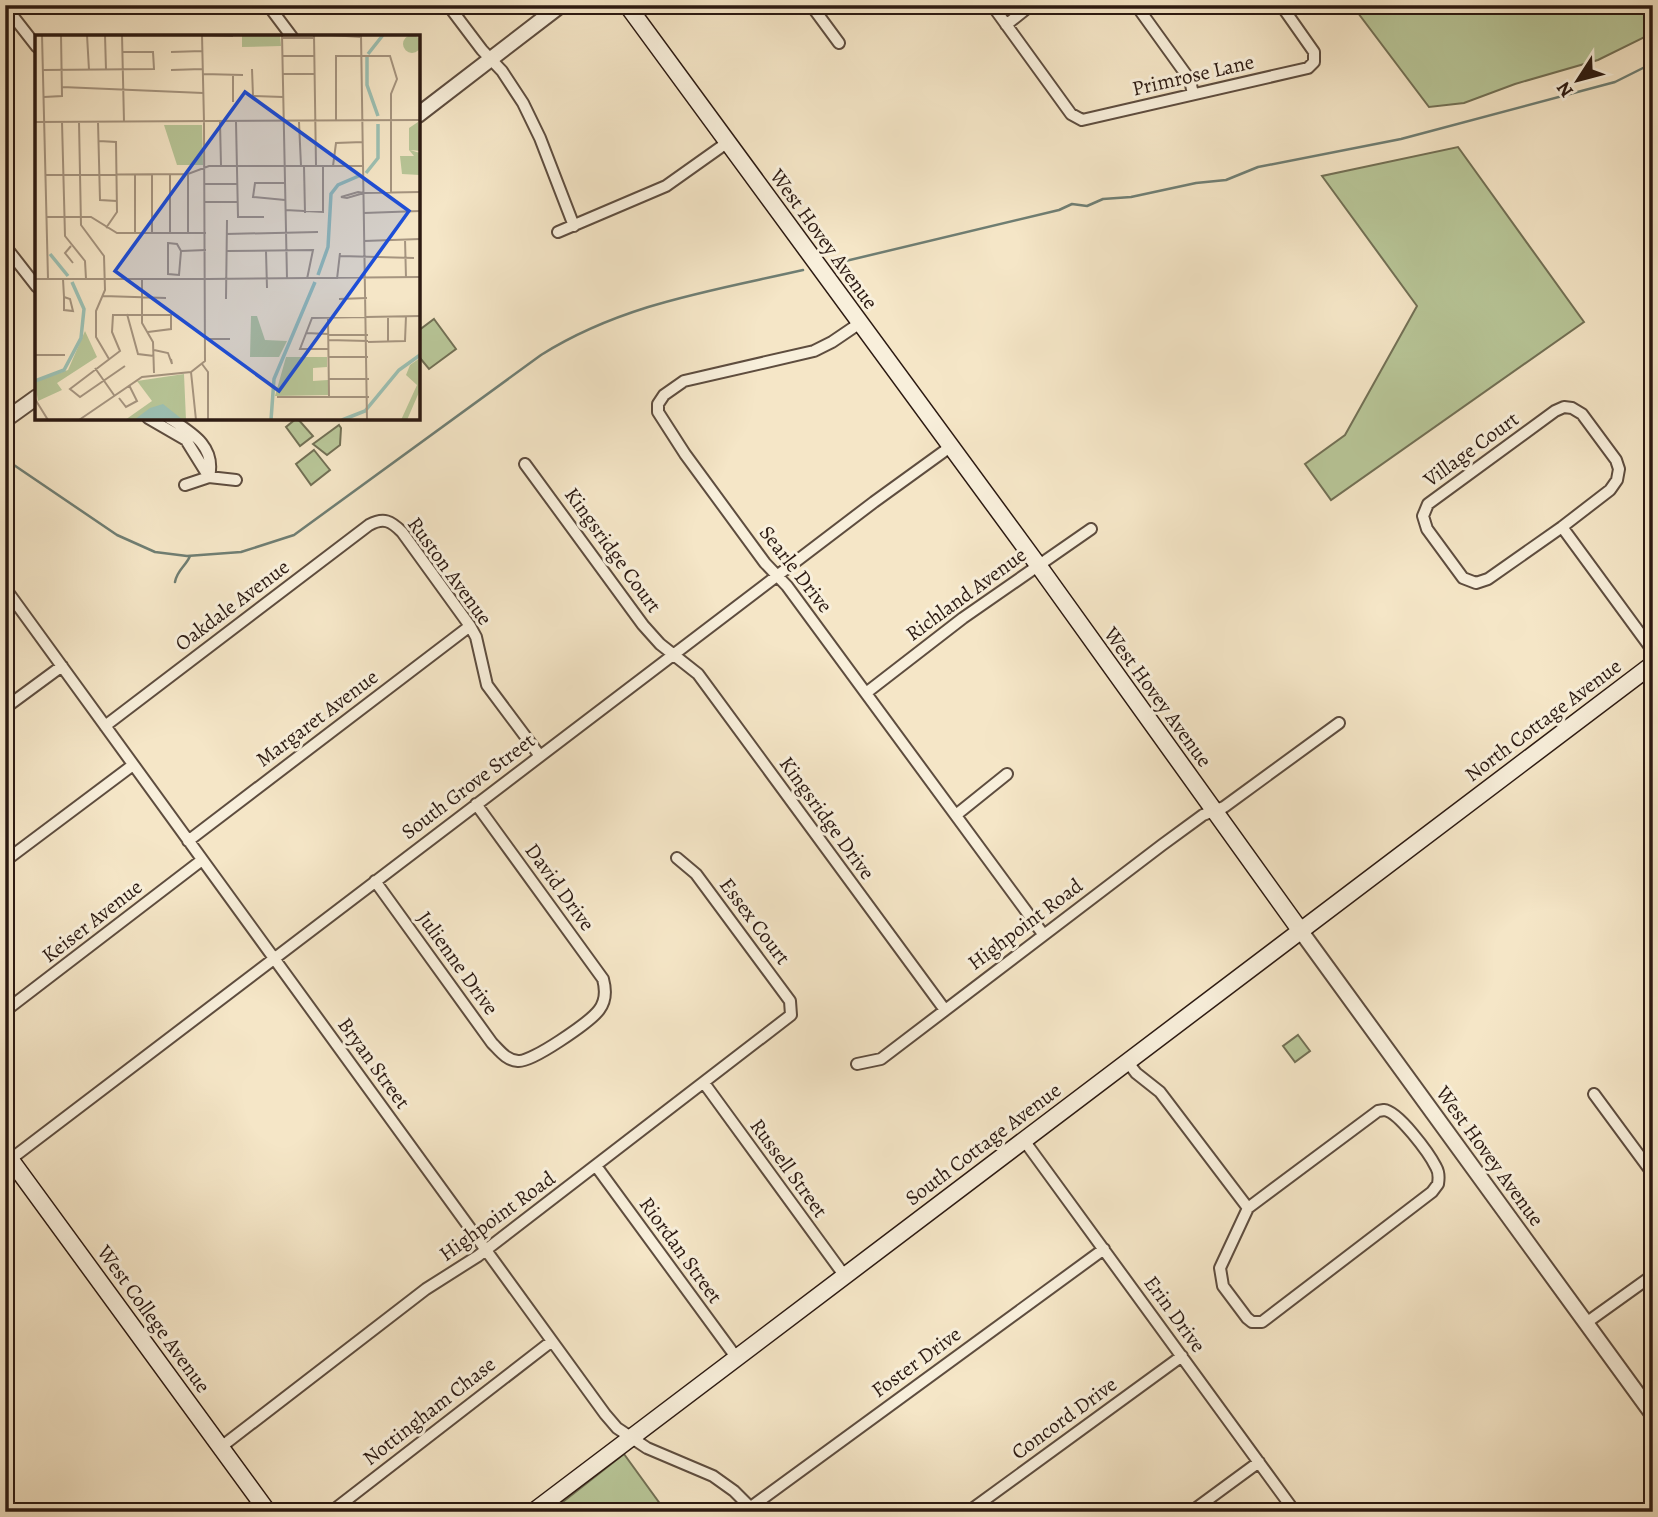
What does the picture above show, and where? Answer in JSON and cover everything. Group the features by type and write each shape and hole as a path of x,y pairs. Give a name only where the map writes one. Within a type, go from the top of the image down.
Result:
{"main road":[{"name":"West Hovey Avenue","path":"627,5 1038,565 1300,930"},
{"name":"North Cottage Avenue","path":"1458,810 1653,664"},
{"name":"South Cottage Avenue","path":"533,1512 1458,810"},
{"name":"West College Avenue","path":"7,1159 268,1512"}],"street":[{"path":"268,5 290,35"},
{"path":"448,5 502,71 523,103 540,138 574,226"},
{"path":"420,113 561,5"},
{"path":"811,5 839,43"},
{"path":"992,5 1006,24 1031,5"},
{"path":"1136,5 1190,80 1193,94"},
{"name":"Primrose Lane","path":"1006,24 1077,120 1308,68 1314,62 1314,52 1281,5"},
{"path":"5,6 35,44"},
{"path":"558,232 667,186 728,142"},
{"path":"5,246 35,284"},
{"name":"Searle Drive","path":"860,323 814,351 684,381 670,388 658,404 661,420 1043,934"},
{"path":"5,420 35,398"},
{"name":"Village Court","path":"1563,407 1572,408 1582,414 1616,460 1619,469 1617,480 1610,490 1562,527 1488,579 1476,583 1463,578 1427,529 1423,516 1428,504 1563,407"},
{"path":"153,420 195,435 212,463 209,477"},
{"path":"170,420 177,429"},
{"name":"South Grove Street","path":"7,1159 950,447"},
{"name":"Kingsridge Court","path":"526,464 643,625 673,654"},
{"path":"185,485 209,477 236,480"},
{"name":"Ruston Avenue","path":"385,520 402,532 470,626 487,685 540,756"},
{"name":"Oakdale Avenue","path":"105,726 369,524 385,520"},
{"path":"1562,527 1653,651"},
{"name":"Richland Avenue","path":"866,693 963,618 1091,529"},
{"name":"Bryan Street","path":"5,588 604,1414 617,1428 660,1455 713,1476 753,1509"},
{"name":"Margaret Avenue","path":"188,841 470,626"},
{"name":"Kingsridge Drive","path":"673,654 698,674 945,1010"},
{"path":"5,708 62,666"},
{"name":"Highpoint Road","path":"857,1065 881,1059 1182,830 1203,815 1224,807 1339,723"},
{"path":"5,861 133,765"},
{"path":"956,815 1007,774"},
{"name":"David Drive","path":"476,804 603,979 605,995 597,1012 537,1056 528,1061 516,1061"},
{"name":"Essex Court","path":"677,858 696,874 790,1001 792,1012"},
{"name":"Keiser Avenue","path":"5,1011 202,860"},
{"name":"Julienne Drive","path":"375,881 492,1043 516,1061"},
{"name":"West Hovey Avenue","path":"1300,930 1653,1415"},
{"name":"Highpoint Road","path":"221,1447 426,1289 486,1250 787,1020 792,1012"},
{"path":"1127,1061 1136,1073 1160,1092 1248,1208"},
{"name":"Russell Street","path":"704,1083 844,1275"},
{"path":"1594,1094 1653,1174"},
{"path":"1384,1110 1397,1115 1437,1168 1439,1176 1438,1184 1432,1192 1262,1322 1257,1323 1247,1318 1223,1286 1220,1277 1222,1261 1248,1208 1378,1111 1384,1110"},
{"name":"Erin Drive","path":"1023,1139 1295,1512"},
{"name":"Riordan Street","path":"596,1166 736,1357"},
{"name":"Foster Drive","path":"753,1509 1104,1249"},
{"path":"1586,1323 1653,1275"},
{"name":"Nottingham Chase","path":"331,1512 552,1341"},
{"name":"Concord Drive","path":"968,1512 1182,1356"},
{"path":"1191,1512 1259,1462"}],"green space":[{"path":"1352,5 1653,5 1653,33 1598,60 1515,84 1464,103 1429,107"},
{"path":"1458,147 1584,322 1331,500 1305,464 1345,435 1417,306 1322,176"},
{"path":"434,319 456,349 429,369 420,358 420,330"},
{"path":"299,420 313,436 300,446 286,427"},
{"path":"339,425 340,445 327,455 313,444"},
{"path":"314,450 330,470 311,485 296,464"},
{"path":"1298,1035 1310,1051 1295,1062 1283,1046"},
{"path":"624,1454 666,1512 550,1512"}],"waterway":[{"path":"833,264 1059,210 1072,204 1087,206 1103,199 1131,197 1196,183 1226,180 1258,167 1401,139 1615,82 1653,63"},
{"path":"5,459 117,535 155,552 187,556 241,552 294,535 541,355 572,338 603,323 668,301 803,270"},
{"path":"175,582 190,556"}]}
